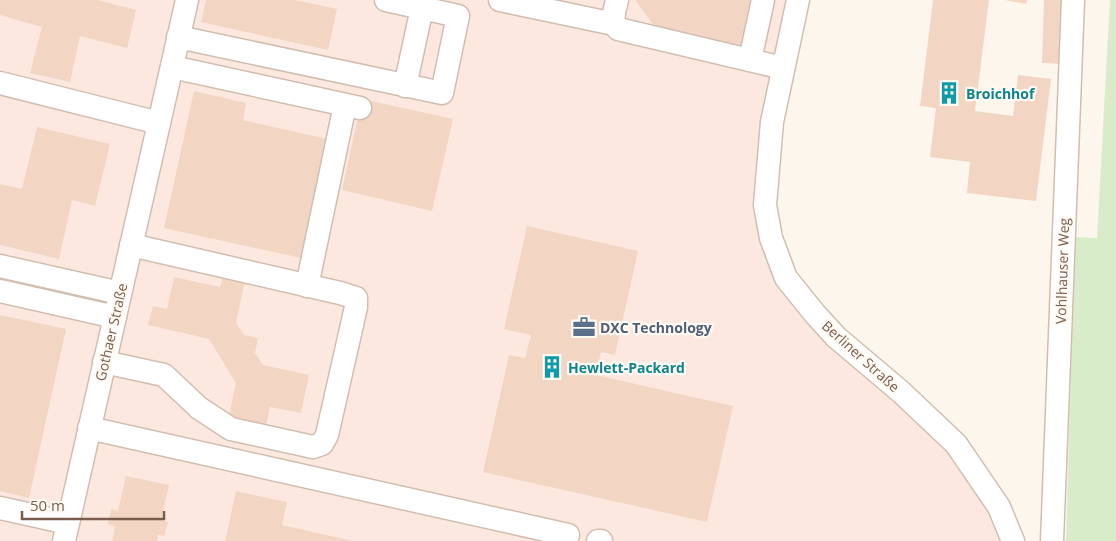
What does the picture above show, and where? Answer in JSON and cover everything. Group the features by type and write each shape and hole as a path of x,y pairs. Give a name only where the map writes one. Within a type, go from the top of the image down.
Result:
{"street":[{"name":"Gothaer Straße","path":"66,532 187,0"},
{"path":"178,38 442,94 458,16 386,0"},
{"path":"500,0 614,24"},
{"path":"617,0 613,18 614,24 618,29 783,68"},
{"path":"750,60 763,0"},
{"name":"Berliner Straße","path":"798,0 772,122 765,205 771,238 786,278 836,337 901,392 956,444 999,507 1013,541"},
{"name":"Vohlhauser Weg","path":"1052,541 1073,0"},
{"path":"405,86 422,8"},
{"path":"172,67 352,107 307,286"},
{"path":"0,83 159,122"},
{"path":"104,362 164,375 199,408 231,428 314,446 322,444 328,436 356,307 356,298 131,246"},
{"path":"0,266 120,293"},
{"path":"0,291 115,317"},
{"path":"89,428 568,535"},
{"path":"0,508 66,532"}],"shaded area":[{"path":"0,0 789,0 767,177 786,278 956,444 1013,541 0,541"}],"green space":[{"path":"1110,0 1116,0 1116,541 1066,541 1075,237 1097,238"}],"building":[{"path":"0,0 98,0 136,10 127,48 80,36 70,82 30,73 42,27 0,15"},
{"path":"206,0 295,0 337,9 328,50 201,22"},
{"path":"635,0 754,0 744,47 655,27"},
{"name":"Broichhof","path":"933,0 989,0 975,111 1013,116 1018,75 1051,79 1036,201 967,193 970,162 930,157 936,108 920,106"},
{"path":"1005,0 1027,0 1026,4"},
{"path":"1044,0 1065,0 1062,64 1042,63"},
{"path":"194,91 246,103 243,120 327,139 301,258 164,228"},
{"path":"362,99 453,119 432,211 342,190"},
{"path":"37,127 110,144 95,206 72,200 59,259 0,245 0,184 22,189"},
{"name":"Hewlett-Packard","path":"527,226 638,251 615,355 601,352 596,375 733,406 707,522 483,472 509,355 525,358 531,335 504,329"},
{"path":"223,276 245,280 236,323 244,335 258,338 255,353 263,365 309,375 301,413 270,407 266,427 228,419 236,383 209,339 148,325 153,306 167,309 174,277 220,287"},
{"path":"0,315 66,329 29,498 0,491"},
{"path":"126,476 169,485 161,520 168,522 164,536 158,535 157,541 112,541 115,526 108,524 111,509 118,511"},
{"path":"236,491 287,502 282,525 353,541 225,541"}],"place":[{"name":"Broichhof","path":"949,93"},
{"name":"DXC Technology","path":"584,327"},
{"name":"Hewlett-Packard","path":"552,367"}]}
